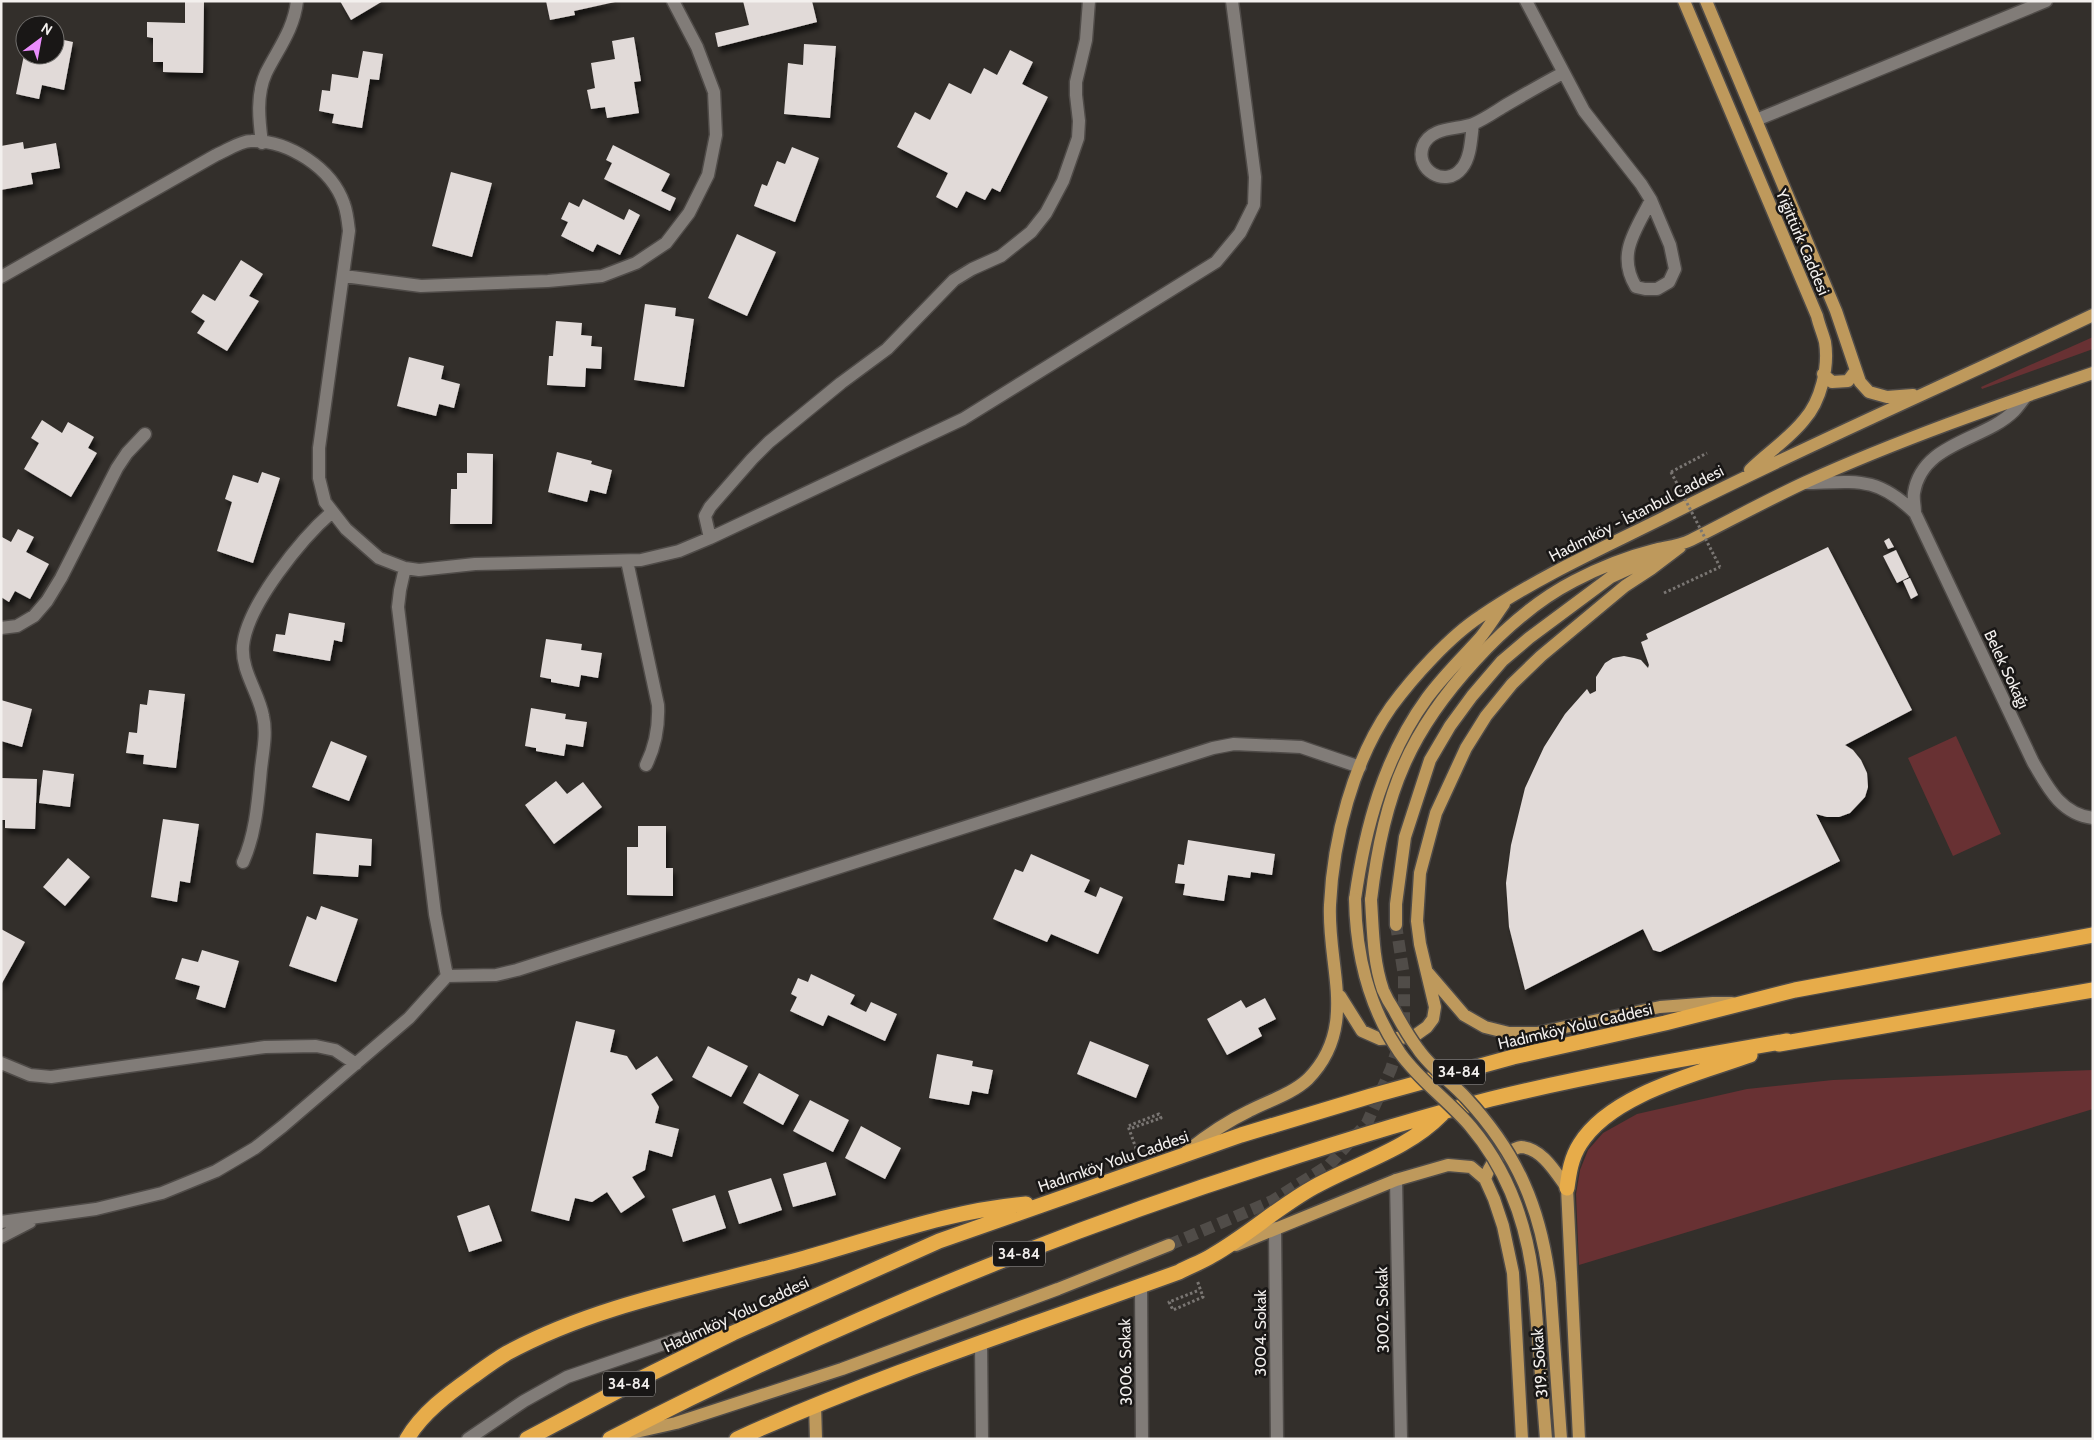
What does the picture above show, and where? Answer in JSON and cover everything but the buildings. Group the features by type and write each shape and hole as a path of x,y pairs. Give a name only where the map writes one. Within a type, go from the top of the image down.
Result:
{"highway":[{"name":"Hadımköy Yolu Caddesi","path":"527,1439 644,1377 733,1333 939,1241 985,1223 1050,1203 1259,1129 1465,1070 1795,990 2093,935"},
{"path":"1566,1188 1571,1162 1579,1145 1593,1127 1612,1111 1654,1088 1787,1042 2093,990"},
{"name":"34-84","path":"611,1438 811,1340 934,1286 1134,1210 1335,1144 1492,1099 1612,1072 1787,1042"},
{"path":"737,1439 815,1405 1179,1272 1213,1255 1277,1210 1314,1187 1411,1140 1427,1129 1442,1114"},
{"path":"407,1439 415,1425 453,1390 498,1359 546,1334 581,1320 623,1306 935,1221 999,1206 1050,1203"}],"main road":[{"name":"Yiğittürk Caddesi","path":"1684,1 1817,316 1825,343 1821,387 1806,418 1743,478"},
{"name":"Yiğittürk Caddesi","path":"1706,1 1836,311 1860,382 1869,392 1886,397 1921,394"},
{"name":"Hadımköy - İstanbul Caddesi","path":"1355,899 1366,837 1375,806 1386,773 1408,726 1442,679 1480,637 1507,600 1537,582 1743,478 2093,315"},
{"path":"1823,374 1832,382 1848,382 1856,370"},
{"name":"Hadımköy - İstanbul Caddesi","path":"1550,1284 1545,1244 1538,1219 1528,1189 1510,1154 1491,1127 1466,1098 1418,1050 1384,991 1376,963 1371,900 1376,861 1404,766 1439,707 1463,675 1509,627 1541,602 1572,582 1622,560 1684,544 1805,483 2026,396 2093,373"},
{"path":"1396,925 1399,869 1405,837 1417,795 1430,760 1450,726 1472,696 1502,661 1529,638 1611,577 1684,544"},
{"path":"1336,990 1350,1015 1362,1031 1380,1039 1413,1037 1427,1027 1433,1019 1435,1007 1424,969 1417,921 1420,873 1436,813 1466,748 1486,716 1506,691 1541,656 1624,586 1651,569 1684,544"},
{"path":"1181,1156 1212,1132 1296,1088 1308,1078 1329,1048 1336,1028 1339,1011 1330,908 1333,867 1351,792 1360,767 1373,736 1408,686 1445,646 1479,617 1507,600"},
{"name":"319. Sokak","path":"1355,899 1356,931 1361,962 1378,1016 1408,1063 1471,1127 1494,1158 1513,1196 1525,1230 1531,1258 1546,1439"},
{"path":"1424,969 1464,1015 1484,1027 1509,1033 1537,1033 1660,1007 1713,1003 1742,1004"},
{"path":"1485,1179 1490,1165 1501,1154 1521,1147 1538,1153 1552,1168 1566,1188 1579,1439"},
{"path":"1213,1255 1396,1180 1448,1165 1471,1167 1485,1179 1503,1226 1513,1273 1522,1439"},
{"path":"611,1438 676,1423 842,1369 1058,1289 1169,1245"},
{"name":"319. Sokak","path":"1550,1284 1561,1439"},
{"path":"815,1405 816,1439"}],"street":[{"path":"262,143 259,114 260,95 266,74 288,36 296,11 297,1"},
{"path":"344,276 421,286 548,281 602,276 636,263 666,243 689,213 708,175 716,135 714,92 697,47 673,1"},
{"path":"710,538 705,516 763,447 841,383 887,349 954,280 972,269 1001,256 1031,232 1046,213 1063,180 1078,138 1079,121 1076,82 1086,40 1089,1"},
{"path":"1,277 216,155 250,141 278,145 312,162 329,178 344,203 349,231 319,448 319,478 325,502 346,529 379,558 405,568 419,570 475,564 641,560 679,551 710,538 963,419 1216,262 1240,232 1254,205 1255,177 1232,1"},
{"path":"1526,1 1584,111 1641,184 1651,200 1670,245 1675,269 1673,276 1664,286 1644,289 1636,286 1631,278 1627,257 1633,236 1651,200"},
{"path":"1756,120 2046,1"},
{"path":"1473,124 1470,144 1462,169 1456,174 1446,177 1432,174 1426,168 1421,155 1422,148 1428,138 1455,126 1473,124 1564,73"},
{"name":"Belek Sokağı","path":"1915,512 1914,494 1928,464 1950,446 1995,424 2013,412 2026,396"},
{"path":"1,628 17,626 34,616 47,601 61,578 117,468 127,453 145,434"},
{"name":"Belek Sokağı","path":"1805,483 1853,481 1875,484 1900,498 1915,512 2033,762 2054,797 2078,816 2093,818"},
{"path":"243,862 248,850 255,820 265,734 263,715 248,674 243,647 245,639 249,624 261,602 293,553 314,528 332,512"},
{"path":"627,561 658,705 657,738 646,765"},
{"path":"405,568 398,607 435,914 447,976"},
{"path":"1,1222 96,1209 162,1194 216,1171 255,1148 356,1064 409,1018 447,976 496,975 516,970 1212,748 1234,744 1301,748 1360,767"},
{"path":"1,1063 30,1075 51,1077 265,1047 316,1046 334,1050 356,1064"},
{"name":"3002. Sokak","path":"1396,1180 1401,1439"},
{"path":"1,1237 38,1218"},
{"name":"3004. Sokak","path":"1275,1228 1277,1439"},
{"name":"3006. Sokak","path":"1141,1286 1142,1439"},
{"path":"468,1439 524,1401 567,1377 680,1338 733,1333"},
{"path":"981,1343 982,1439"}],"path":[{"path":"1664,592 1720,567 1672,472 1707,453"},
{"path":"1132,1128 1161,1118 1159,1114 1128,1126 1144,1169"},
{"path":"1196,1291 1169,1302 1173,1310 1203,1297"}],"shaded area":[{"path":"2093,337 2093,349 1982,389 1981,387"},
{"path":"1956,736 2001,834 1953,856 1908,758"},
{"path":"2093,1070 2093,1109 1579,1265 1576,1194 1580,1170 1588,1150 1603,1133 1637,1114 1747,1089 1833,1080"}],"tunnel":[{"path":"1169,1245 1272,1201 1329,1165 1367,1123 1391,1069 1404,1028 1404,976 1396,925"}]}
